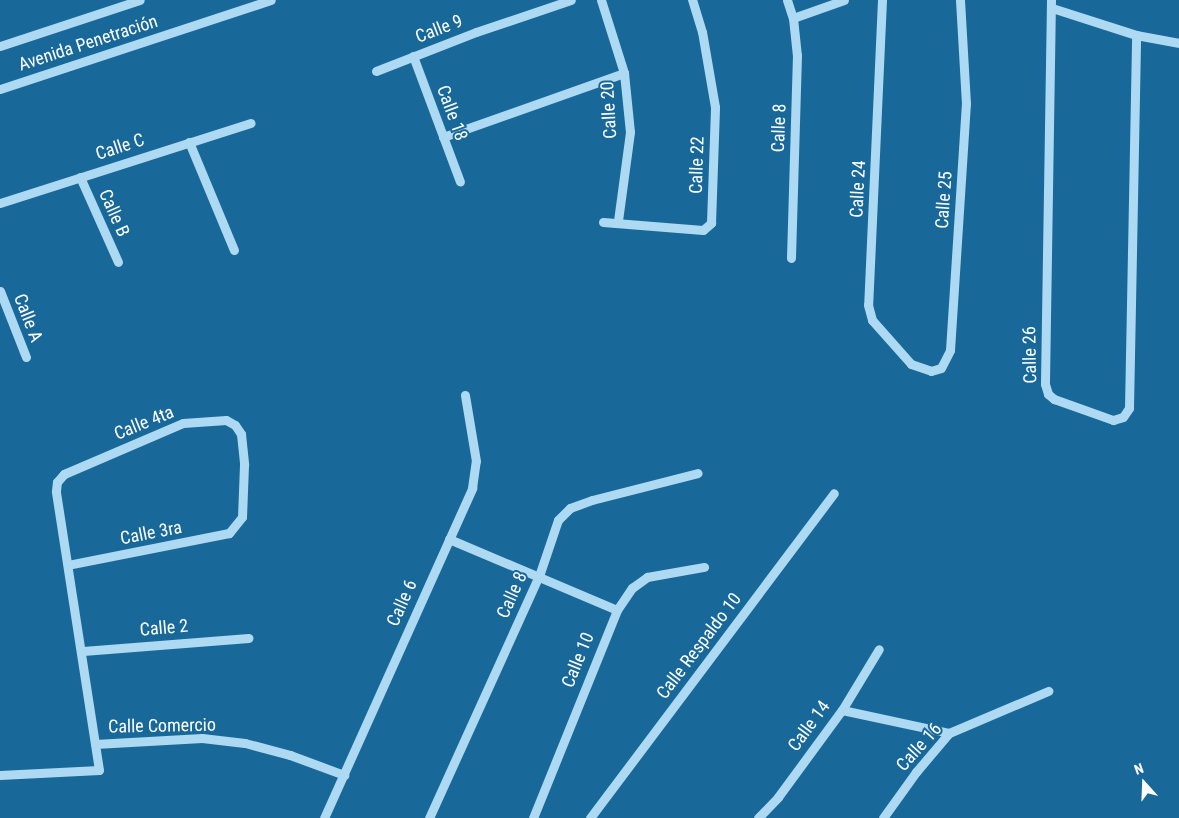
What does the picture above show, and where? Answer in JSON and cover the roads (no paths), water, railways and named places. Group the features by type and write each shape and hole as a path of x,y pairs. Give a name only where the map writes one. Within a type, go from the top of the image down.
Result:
{"street":[{"name":"Avenida Penetración","path":"0,46 140,0"},
{"name":"Avenida Penetración","path":"0,89 271,0"},
{"name":"Calle 9","path":"376,71 571,0"},
{"name":"Calle 20","path":"601,0 624,73 630,132 618,221"},
{"name":"Calle 22","path":"603,222 618,221 703,230 712,223 715,107 704,41 692,0"},
{"name":"Calle 8","path":"787,0 793,18 797,55 791,258"},
{"path":"793,18 844,0"},
{"name":"Calle 24","path":"882,0 868,305 872,320 912,364"},
{"name":"Calle 25","path":"912,364 931,371 941,368 950,350 966,104 960,0"},
{"path":"1052,4 1136,35 1179,43"},
{"name":"Calle 26","path":"1052,4 1045,384 1048,394 1054,399 1112,420 1123,417 1129,408 1136,35"},
{"name":"Calle 18","path":"413,56 460,182"},
{"path":"443,137 624,73"},
{"name":"Calle C","path":"0,203 251,123"},
{"path":"189,142 234,250"},
{"name":"Calle B","path":"80,177 118,262"},
{"name":"Calle A","path":"0,291 26,357"},
{"name":"Calle 6","path":"324,818 472,488 476,461 465,395"},
{"name":"Calle 4ta","path":"68,566 57,482 64,474 183,423 226,420 234,425 241,434 244,447 242,517 237,526"},
{"name":"Calle 8","path":"429,818 539,576 558,520 570,508 592,500 698,473"},
{"name":"Calle Respaldo 10","path":"590,818 834,493"},
{"name":"Calle 3ra","path":"68,566 220,536 237,526"},
{"path":"449,539 617,610"},
{"path":"0,775 100,770 83,651 68,566"},
{"name":"Calle 10","path":"532,818 617,610 632,588 646,577 704,567"},
{"name":"Calle 2","path":"83,651 248,638"},
{"name":"Calle 14","path":"758,818 778,797 842,710 879,650"},
{"name":"Calle 16","path":"884,818 916,772 949,733 1048,691"},
{"path":"842,710 949,733"},
{"name":"Calle Comercio","path":"95,744 202,738 245,743 290,755 344,774"}]}
